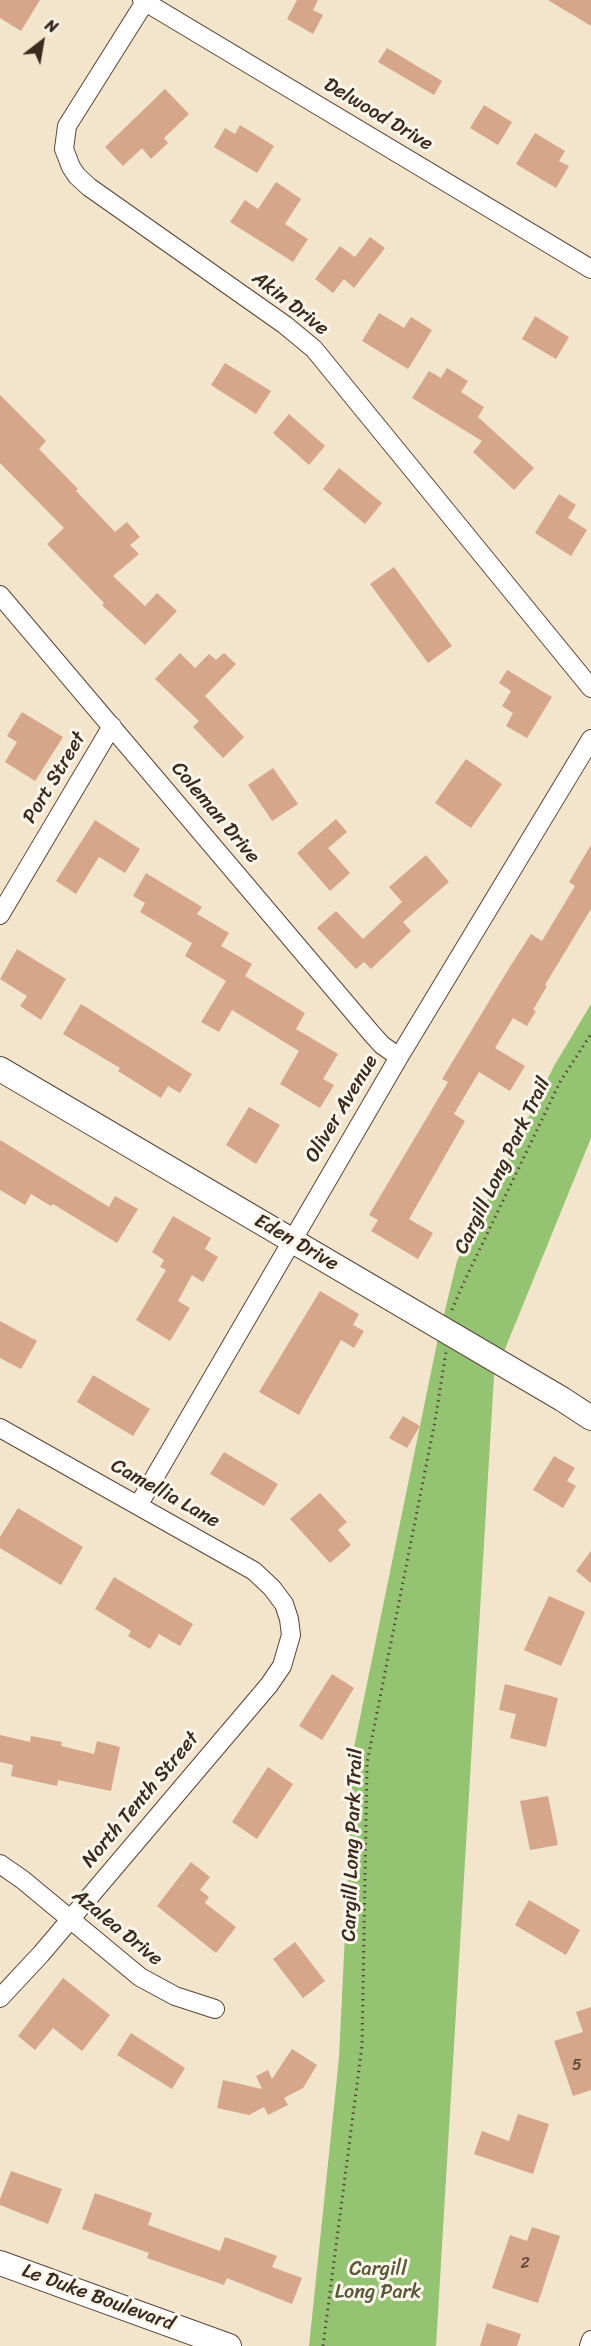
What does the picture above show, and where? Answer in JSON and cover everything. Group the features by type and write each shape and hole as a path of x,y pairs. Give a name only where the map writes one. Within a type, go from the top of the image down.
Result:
{"street":[{"name":"Delwood Drive","path":"143,1 591,269"},
{"name":"Akin Drive","path":"143,1 67,126 64,149 71,167 89,187 285,325 314,349 591,688"},
{"name":"Coleman Drive","path":"0,595 372,1034 382,1045 399,1057"},
{"name":"Port Street","path":"0,915 112,726"},
{"name":"Oliver Avenue","path":"139,1504 399,1057 591,739"},
{"name":"Eden Drive","path":"0,1069 591,1418"},
{"name":"Camellia Lane","path":"0,1428 139,1504 254,1571 278,1595 289,1619"},
{"name":"North Tenth Street","path":"0,1998 269,1685 286,1655 291,1635 289,1619"},
{"name":"Azalea Drive","path":"0,1864 130,1970 152,1985 215,2009"},
{"name":"Le Duke Boulevard","path":"0,2263 229,2346"},
{"path":"589,2346 591,2340"}],"path":[{"name":"Cargill Long Park Trail","path":"450,1315 560,1082 591,1034"},
{"name":"Cargill Long Park Trail","path":"323,2346 362,2046 368,1763 435,1421 446,1349"}],"green space":[{"name":"Cargill Long Park","path":"591,1004 591,1138 494,1376 436,2346 309,2346 339,2058 354,1747 437,1343 457,1261 554,1066"}],"building":[{"path":"0,0 40,0 21,31 0,18"},
{"path":"297,0 318,0 313,10 323,15 313,34 287,19"},
{"path":"548,0 591,0 591,26"},
{"path":"387,48 442,81 434,95 378,62"},
{"path":"165,89 189,114 164,138 168,143 151,159 142,148 123,166 105,147"},
{"path":"484,105 512,122 498,145 470,128"},
{"path":"240,125 274,146 257,173 214,147 225,128 235,134"},
{"path":"535,133 565,151 559,161 569,166 556,188 516,164"},
{"path":"276,182 301,199 285,224 308,239 293,262 230,222 245,200 258,209"},
{"path":"370,237 385,248 354,288 344,279 333,293 315,279 340,246 355,257"},
{"path":"379,313 404,328 411,317 432,330 408,369 362,341"},
{"path":"535,316 569,337 556,359 522,339"},
{"path":"225,363 271,391 256,414 211,385"},
{"path":"447,368 468,381 461,392 484,407 478,417 534,468 514,490 473,452 482,441 412,398 429,371 441,378"},
{"path":"0,395 46,441 39,449 115,532 127,522 140,537 130,545 139,554 113,576 145,606 157,593 177,611 145,645 102,605 104,603 47,544 64,528 0,463"},
{"path":"289,414 325,446 309,465 273,433"},
{"path":"339,468 382,503 365,524 323,489"},
{"path":"559,494 576,505 568,518 587,530 571,556 535,533"},
{"path":"394,567 452,646 428,663 370,584"},
{"path":"180,653 195,668 209,654 216,660 224,653 236,664 205,696 244,737 223,758 193,727 199,721 155,679"},
{"path":"507,670 552,697 527,738 506,726 513,713 502,706 511,691 499,683"},
{"path":"22,712 63,737 35,781 5,762 17,742 7,736"},
{"path":"466,759 502,784 471,828 435,803"},
{"path":"273,768 298,804 272,821 248,785"},
{"path":"336,819 347,832 328,848 350,873 330,891 297,853"},
{"path":"95,820 140,849 125,873 99,857 76,894 56,881"},
{"path":"591,845 591,909 545,985 547,986 527,1026 513,1018 495,1048 525,1066 510,1091 479,1072 454,1114 465,1121 409,1219 433,1233 418,1259 371,1231 378,1220 369,1215 448,1082 442,1079 511,965 531,934 542,941 575,886 569,882"},
{"path":"426,855 449,882 403,922 411,931 371,969 364,962 356,969 317,928 336,911 363,939 402,902 389,887"},
{"path":"146,873 202,907 197,914 229,933 221,946 252,964 245,976 305,1013 296,1029 338,1054 323,1079 334,1085 320,1108 280,1084 299,1051 232,1010 219,1032 201,1022 226,981 185,956 192,943 140,912 145,903 133,896"},
{"path":"17,949 66,979 41,1020 20,1006 27,996 0,979"},
{"path":"81,1004 192,1074 180,1093 168,1086 161,1098 118,1071 120,1068 63,1034"},
{"path":"249,1107 280,1125 256,1164 226,1145"},
{"path":"0,1140 109,1207 115,1196 138,1209 117,1243 53,1204 51,1206 31,1194 25,1205 0,1190"},
{"path":"173,1216 211,1238 205,1249 218,1257 203,1282 192,1275 178,1301 190,1308 170,1341 136,1320 166,1270 160,1267 164,1260 152,1252"},
{"path":"320,1291 359,1314 353,1325 364,1331 354,1348 341,1340 299,1415 259,1392"},
{"path":"0,1321 37,1341 21,1369 0,1358"},
{"path":"93,1375 150,1409 133,1436 77,1402"},
{"path":"403,1416 420,1426 407,1448 389,1438"},
{"path":"224,1452 278,1484 264,1506 210,1474"},
{"path":"554,1456 575,1468 567,1481 576,1486 563,1508 533,1490"},
{"path":"320,1493 347,1522 338,1530 351,1545 330,1563 290,1519"},
{"path":"18,1508 83,1547 61,1585 0,1548 0,1537"},
{"path":"591,1551 591,1583 576,1571"},
{"path":"114,1577 193,1624 180,1646 159,1634 150,1649 128,1636 131,1631 95,1609"},
{"path":"549,1596 585,1612 561,1666 524,1650"},
{"path":"332,1674 354,1688 322,1740 299,1726"},
{"path":"505,1684 558,1698 546,1747 510,1738 516,1714 499,1710"},
{"path":"0,1735 30,1742 31,1736 62,1742 61,1746 94,1754 97,1741 120,1747 111,1791 58,1780 57,1786 11,1776 13,1765 0,1762"},
{"path":"268,1767 293,1784 257,1839 232,1822"},
{"path":"548,1796 558,1845 530,1850 520,1801"},
{"path":"191,1862 210,1877 200,1890 209,1897 205,1903 236,1927 216,1953 157,1906"},
{"path":"529,1900 580,1930 566,1955 515,1925"},
{"path":"295,1942 325,1981 303,1998 273,1959"},
{"path":"63,1978 110,2015 82,2051 53,2028 35,2050 18,2036"},
{"path":"591,2007 591,2090 573,2096 554,2041 583,2032 576,2012"},
{"path":"131,2033 185,2068 172,2089 117,2055"},
{"path":"292,2049 317,2065 303,2088 284,2098 288,2105 268,2115 264,2107 249,2115 217,2108 223,2080 262,2089 256,2076 268,2070 272,2079"},
{"path":"518,2114 549,2124 533,2174 474,2154 482,2131 509,2141"},
{"path":"11,2171 62,2189 48,2224 0,2205 0,2199"},
{"path":"95,2193 152,2213 148,2225 220,2251 225,2237 277,2256 272,2267 302,2278 292,2304 227,2278 224,2285 147,2258 149,2253 82,2229"},
{"path":"532,2227 560,2236 538,2303 492,2288 510,2235 527,2241"},
{"path":"487,2323 521,2334 517,2346 480,2346"}]}
